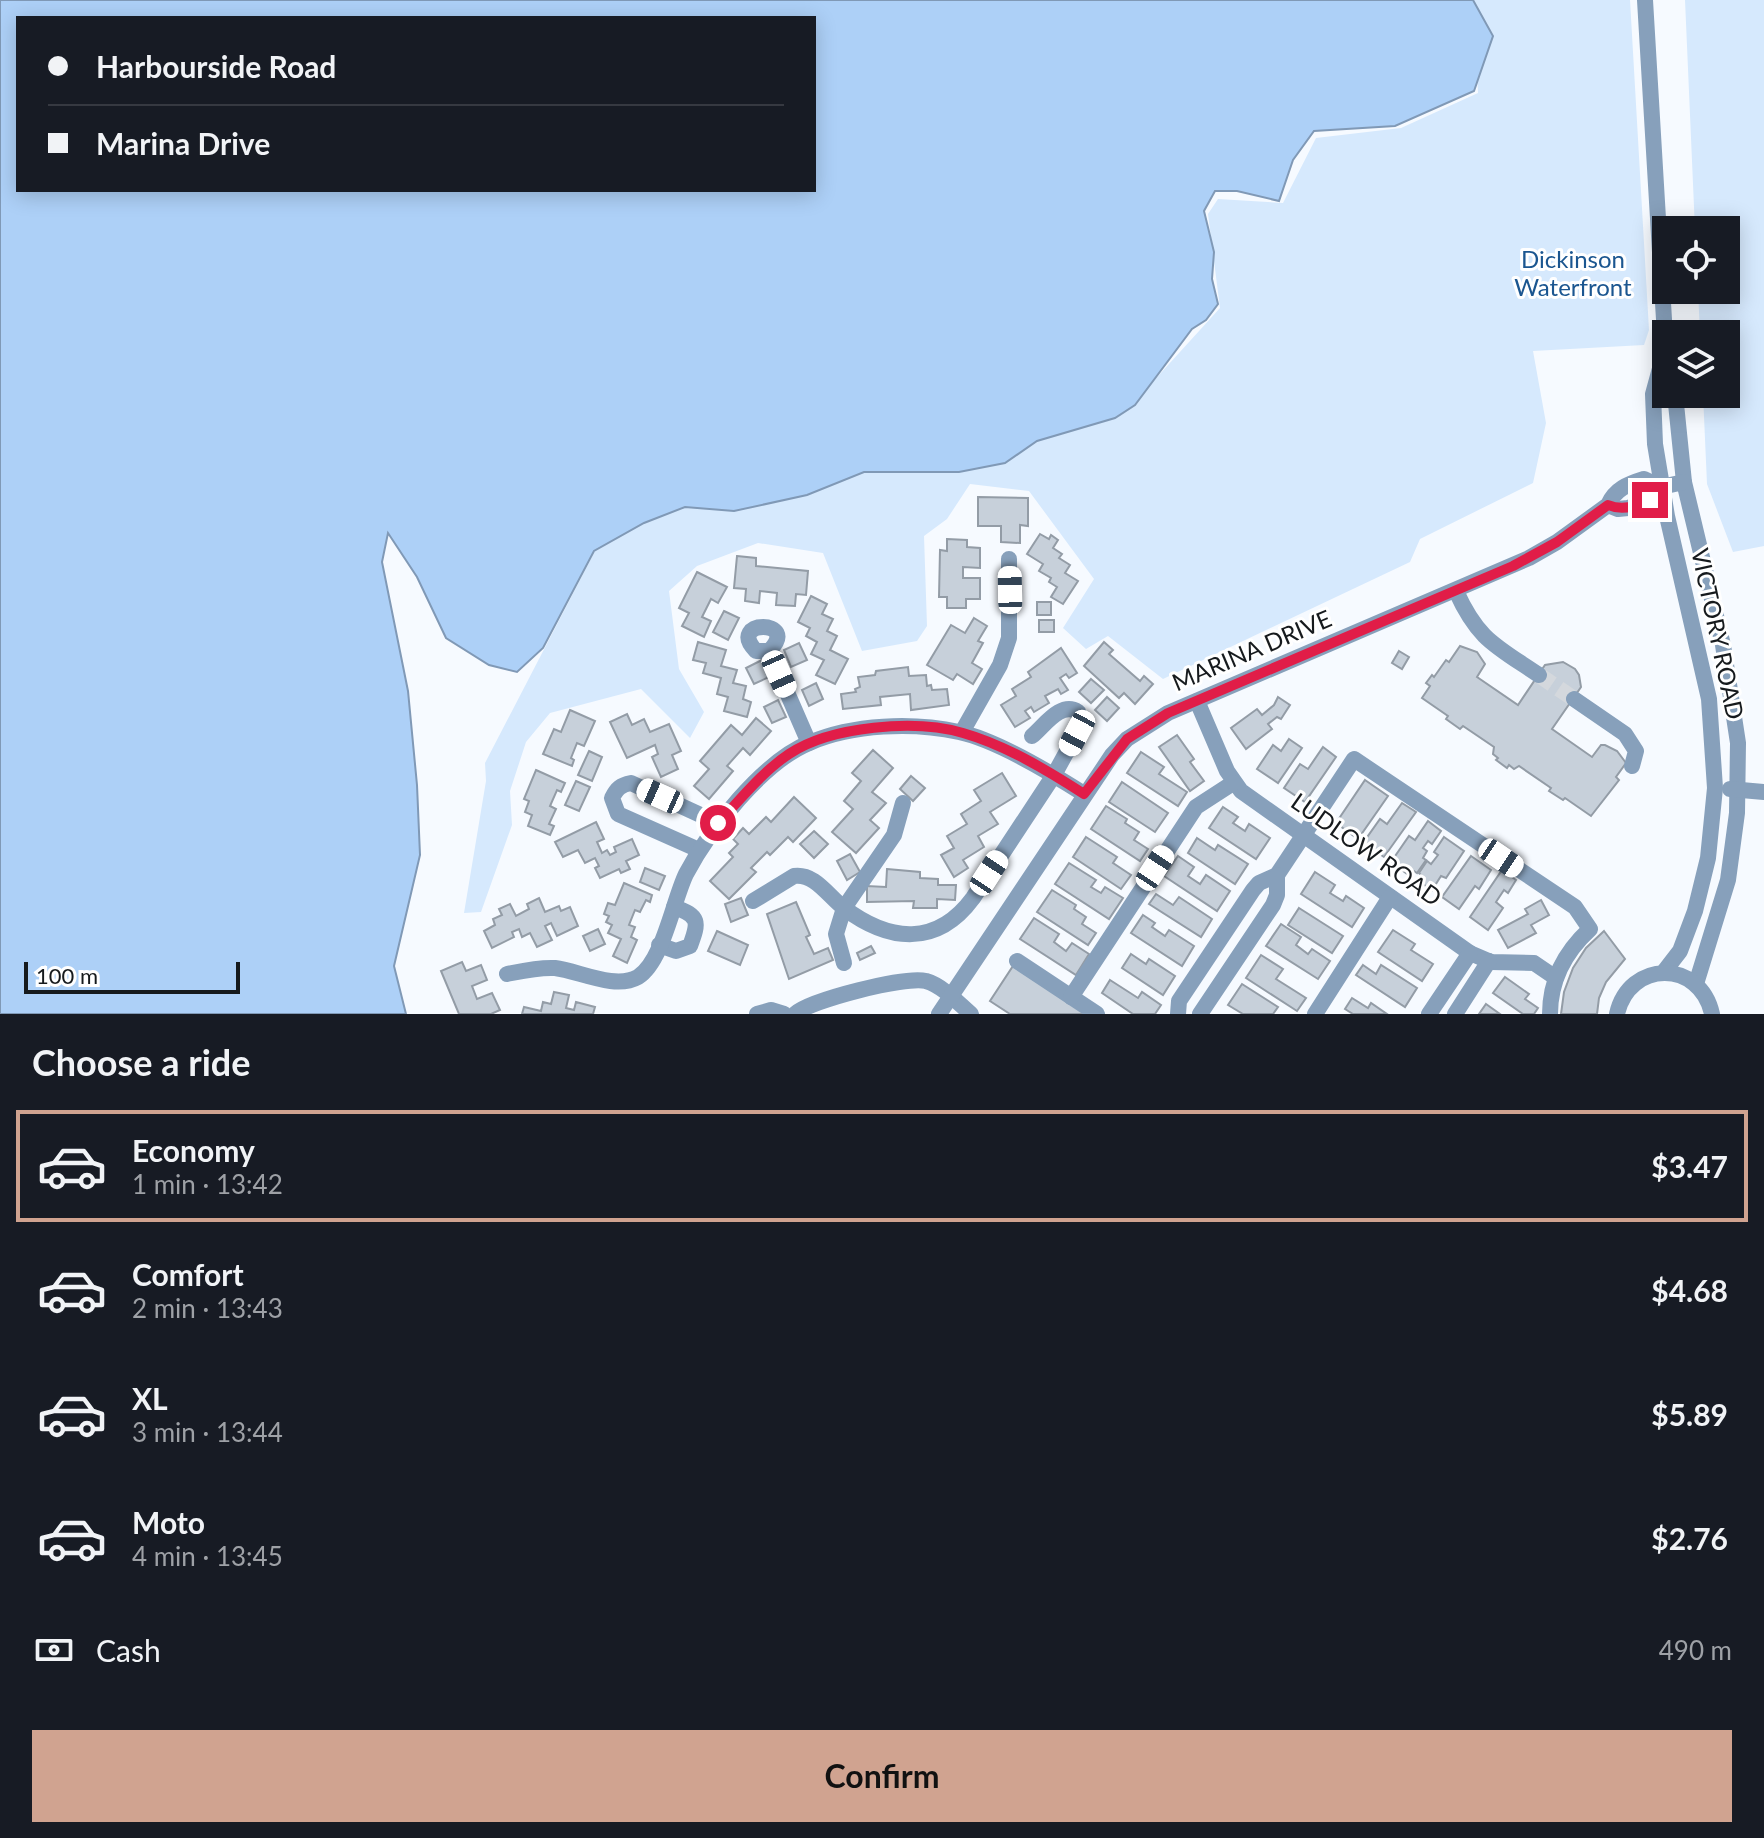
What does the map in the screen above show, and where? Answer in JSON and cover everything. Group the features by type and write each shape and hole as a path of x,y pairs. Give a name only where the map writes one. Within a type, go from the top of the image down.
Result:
{"street":[{"path":"1645,0 1664,320"},
{"name":"VICTORY ROAD","path":"1654,408 1661,487 1709,699 1715,788 1708,858 1695,911 1680,951 1663,973"},
{"name":"VICTORY ROAD","path":"1676,408 1684,482 1733,696 1738,743 1738,790 1728,880 1696,984"},
{"name":"MARINA DRIVE","path":"939,1014 1084,794 1127,739 1168,713 1456,591 1544,550 1608,505 1618,509 1643,503 1661,487 1684,482"},
{"path":"962,732 1000,665 1009,638 1009,559"},
{"path":"1456,591 1476,630 1539,675"},
{"path":"769,651 809,743"},
{"path":"1574,699 1625,734 1636,751 1632,766"},
{"name":"LUDLOW ROAD","path":"1197,701 1233,783 1241,791 1470,953 1489,961 1534,963 1556,978"},
{"path":"753,901 800,875 814,881 844,908 879,928 904,934 926,933 946,924 973,898 1054,775 1077,733 1080,723 1078,712 1071,708 1061,709 1032,736"},
{"path":"507,974 554,968 630,981 649,966 685,877 718,823 774,765 809,743 850,732 895,727 962,732 1054,775 1084,794"},
{"path":"1178,1014 1179,1001 1253,890 1259,883 1277,875 1354,759 1575,907 1590,929 1564,957 1556,978 1550,1014"},
{"path":"699,850 618,814 612,798 616,790 623,784 631,783 718,823"},
{"path":"1071,997 1196,807 1233,783"},
{"path":"1715,788 1764,792"},
{"path":"844,963 836,934 844,908 894,835 903,803"},
{"path":"1200,1014 1273,905 1277,895 1277,875"},
{"path":"1315,1014 1390,897"},
{"path":"659,945 676,951 690,946 697,927 696,920 690,913 674,907"},
{"path":"1429,1014 1470,953"},
{"path":"1017,961 1097,1014"},
{"path":"1455,1014 1489,961"},
{"path":"1617,1014 1624,994 1634,984 1648,975 1663,973 1685,977 1696,984 1704,993 1712,1014"},
{"path":"795,1014 813,1002 911,980 935,985 971,1014"},
{"path":"757,1014 771,1010 784,1014"}],"green space":[{"name":"Dickinson Waterfront","path":"1474,0 1630,0 1649,330 1644,345 1533,351 1546,423 1533,483 1420,539 1410,562 1163,679 1108,636 1086,649 1063,628 1094,579 1029,491 970,484 947,519 924,536 927,626 917,641 862,651 823,553 758,543 697,566 669,591 679,669 704,712 690,738 641,689 550,713 526,742 510,791 512,825 481,912 464,913 486,781 485,763 595,551 644,523 685,507 734,511 807,495 864,472 959,472 1004,463 1037,441 1116,418 1128,409 1220,308 1208,214 1218,199 1283,203 1316,138 1401,128 1478,93"},
{"path":"1685,0 1764,0 1764,546 1733,552 1707,484 1704,408 1740,408 1740,320 1699,320 1699,304 1740,304 1740,216 1694,216"}],"water":[{"path":"0,0 1473,0 1493,36 1474,91 1395,126 1314,131 1293,160 1279,201 1237,191 1215,191 1204,211 1214,252 1212,279 1218,304 1206,320 1192,329 1135,405 1115,418 1037,441 1005,463 959,472 864,472 807,495 734,511 685,507 644,523 594,551 543,648 517,672 489,665 446,638 417,577 388,533 382,562 408,691 420,855 394,966 406,1014 0,1014"}],"building":[{"path":"978,497 1028,498 1028,526 1020,525 1020,543 1001,542 1001,526 978,526"},
{"path":"1040,534 1049,539 1051,535 1058,540 1053,548 1062,554 1059,558 1070,565 1065,573 1078,581 1063,604 1051,597 1057,587 1049,582 1051,578 1039,571 1043,564 1027,554"},
{"path":"947,539 967,540 967,547 980,548 980,568 963,567 963,578 980,578 980,599 966,599 966,608 947,608 947,597 939,597 940,550 947,551"},
{"path":"737,556 756,558 756,566 808,571 806,595 796,594 795,606 776,605 777,593 760,591 759,603 745,601 746,589 734,588"},
{"path":"697,572 727,587 718,603 711,599 702,617 711,621 704,637 682,626 689,613 679,608"},
{"path":"811,596 827,604 822,614 833,619 827,631 837,636 830,650 848,659 835,684 816,675 824,660 811,654 817,642 806,636 810,628 798,622"},
{"path":"1037,602 1051,602 1051,615 1037,615"},
{"path":"724,611 739,618 728,640 713,632"},
{"path":"974,618 987,626 978,641 983,643 972,663 982,669 973,684 957,674 953,680 927,665 951,625 965,633"},
{"path":"1039,620 1054,620 1054,632 1039,632"},
{"path":"698,642 726,650 721,666 737,670 733,683 746,686 743,699 751,702 747,717 724,711 728,697 717,694 721,678 703,673 706,663 693,660"},
{"path":"1104,642 1113,650 1109,654 1140,681 1144,676 1153,684 1135,704 1124,693 1119,698 1084,666"},
{"path":"799,643 807,660 791,667 784,650"},
{"path":"1460,646 1477,652 1485,664 1477,677 1518,705 1545,665 1563,662 1575,669 1581,687 1552,729 1592,757 1601,745 1605,745 1617,751 1626,763 1616,777 1619,780 1591,816 1549,791 1551,788 1519,766 1514,769 1509,765 1507,768 1496,760 1494,747 1463,726 1460,729 1446,719 1448,716 1422,698 1430,686 1426,683 1446,660 1449,662"},
{"path":"1061,648 1077,673 1069,678 1066,674 1060,678 1068,690 1061,694 1058,689 1045,696 1049,703 1034,712 1031,707 1025,711 1030,718 1015,727 1001,705 1016,696 1012,689 1031,677 1028,672"},
{"path":"1399,651 1409,657 1402,669 1392,663"},
{"path":"762,660 769,677 754,684 746,668"},
{"path":"908,667 909,676 926,675 927,686 931,685 932,690 947,689 949,705 911,710 910,694 880,697 881,705 843,709 841,694 856,692 855,689 860,687 858,677"},
{"path":"1091,679 1104,690 1091,703 1079,692"},
{"path":"816,683 823,699 809,706 802,690"},
{"path":"1107,697 1119,708 1107,721 1095,710"},
{"path":"1278,697 1290,705 1281,719 1277,717 1268,724 1272,729 1246,749 1231,728 1257,709 1262,715"},
{"path":"778,700 786,717 772,723 764,707"},
{"path":"570,710 595,721 584,746 577,743 571,758 574,760 572,766 543,754 554,729 561,732"},
{"path":"627,714 632,725 644,719 650,732 669,724 681,751 672,755 678,769 661,777 652,757 658,754 655,745 627,758 610,722"},
{"path":"756,718 771,731 750,755 743,748 727,766 733,771 709,799 694,786 709,769 700,761 731,725 742,735"},
{"path":"1177,735 1194,759 1190,762 1204,781 1190,791 1159,747"},
{"path":"1289,739 1302,748 1278,783 1257,769 1273,745 1281,751"},
{"path":"1323,747 1336,757 1305,802 1284,788 1300,764 1308,769"},
{"path":"873,750 893,768 872,792 886,803 870,820 879,828 856,853 832,832 853,809 844,801 861,781 852,773"},
{"path":"589,751 602,757 592,781 578,775"},
{"path":"1141,752 1164,767 1159,774 1187,792 1178,806 1127,773"},
{"path":"536,770 565,783 561,792 557,790 550,806 556,809 549,824 554,826 550,835 528,826 532,815 525,812 529,801 524,799"},
{"path":"1002,773 1016,796 990,812 998,824 978,836 984,847 963,860 968,868 954,877 941,855 954,848 947,836 967,824 961,814 981,801 974,790"},
{"path":"911,776 925,788 913,801 900,789"},
{"path":"1365,780 1388,796 1358,839 1336,823"},
{"path":"576,781 590,787 579,811 565,805"},
{"path":"1122,782 1168,813 1155,832 1109,802"},
{"path":"794,797 816,818 793,842 788,837 770,855 767,852 751,868 756,872 729,899 710,881 733,857 729,853 738,844 733,839 743,828 749,834 766,817 771,822"},
{"path":"1402,803 1416,812 1384,857 1363,843 1380,819 1387,824"},
{"path":"1106,806 1127,819 1125,823 1139,832 1134,840 1148,849 1140,861 1091,829"},
{"path":"1223,807 1238,817 1233,823 1245,831 1249,824 1270,838 1256,859 1209,828"},
{"path":"1428,821 1441,831 1432,844 1428,841 1423,848 1427,851 1423,858 1426,860 1417,873 1414,871 1410,876 1391,862 1409,836 1415,840"},
{"path":"596,822 604,839 597,842 602,853 607,850 610,855 616,852 614,847 632,839 639,855 626,861 630,869 621,873 619,869 600,878 595,868 599,866 595,858 585,863 578,850 563,857 555,842"},
{"path":"814,831 828,844 814,858 800,844"},
{"path":"1086,837 1117,857 1113,863 1131,875 1121,889 1073,857"},
{"path":"1444,837 1464,851 1446,878 1441,876 1432,890 1420,882 1423,877 1419,873 1427,861 1431,864 1438,855 1434,852"},
{"path":"1197,838 1215,850 1218,845 1248,864 1235,884 1188,853"},
{"path":"850,854 860,872 847,880 837,861"},
{"path":"1178,856 1194,867 1188,876 1200,884 1206,875 1230,891 1217,911 1164,876"},
{"path":"1471,856 1491,870 1479,889 1475,886 1459,909 1442,897"},
{"path":"1069,863 1096,880 1091,887 1101,893 1105,887 1123,898 1109,919 1055,884"},
{"path":"645,868 665,876 659,890 640,882"},
{"path":"887,869 920,872 920,878 938,879 938,885 956,885 955,900 937,899 937,908 913,908 914,901 867,902 867,886 886,887"},
{"path":"1502,870 1516,880 1508,893 1504,890 1496,902 1503,908 1488,930 1470,917"},
{"path":"1315,872 1335,885 1330,893 1343,901 1346,896 1364,908 1352,927 1301,894"},
{"path":"624,883 652,895 650,902 646,900 640,912 635,910 629,925 635,927 631,937 637,940 627,963 613,956 621,939 608,933 612,925 606,922 609,916 604,914 608,903 615,905"},
{"path":"1052,890 1076,905 1074,909 1086,917 1082,924 1096,933 1088,945 1037,912"},
{"path":"1156,894 1173,905 1179,897 1212,919 1201,937 1149,904"},
{"path":"539,898 545,912 559,906 561,911 570,907 578,926 557,936 551,923 545,926 552,940 537,947 530,933 522,937 519,929 512,932 514,937 492,948 484,931 495,925 493,919 502,915 499,909 510,904 516,916 529,909 527,904"},
{"path":"741,898 748,915 731,922 725,904"},
{"path":"1541,900 1549,915 1531,925 1536,933 1508,948 1498,930 1528,914 1525,909"},
{"path":"796,902 810,935 806,937 814,954 828,948 833,960 789,979 767,914"},
{"path":"1299,908 1343,936 1332,953 1288,925"},
{"path":"1143,915 1155,923 1152,927 1165,936 1169,930 1194,946 1182,966 1131,933"},
{"path":"1034,918 1059,934 1054,942 1066,951 1072,943 1089,954 1076,975 1020,939"},
{"path":"1281,924 1301,937 1296,945 1308,954 1312,949 1330,961 1318,979 1266,946"},
{"path":"598,929 605,944 590,951 583,936"},
{"path":"1393,930 1415,944 1411,950 1433,964 1422,981 1378,952"},
{"path":"717,931 748,945 740,965 708,951"},
{"path":"1604,931 1625,959 1606,982 1599,998 1597,1014 1561,1014 1564,992 1573,968 1586,948"},
{"path":"871,946 875,953 860,960 857,953"},
{"path":"1131,954 1146,964 1149,959 1175,976 1163,995 1122,968"},
{"path":"1261,955 1283,969 1276,979 1306,998 1297,1011 1246,978"},
{"path":"462,962 466,971 481,965 487,980 472,986 477,999 492,993 500,1010 491,1014 459,1014 441,971"},
{"path":"1363,965 1376,974 1381,965 1417,988 1405,1007 1356,975"},
{"path":"1013,966 1086,1014 1010,1014 990,1001"},
{"path":"1505,977 1529,994 1525,999 1538,1008 1534,1014 1523,1014 1493,993"},
{"path":"1110,980 1138,998 1142,992 1161,1005 1155,1014 1133,1014 1102,993"},
{"path":"1242,984 1278,1007 1273,1014 1243,1014 1228,1005"},
{"path":"554,992 569,995 566,1008 574,1010 576,1002 595,1007 593,1014 522,1014 524,1007 541,1011 543,1002 551,1004"},
{"path":"1352,998 1368,1008 1371,1003 1387,1014 1353,1014 1345,1009"},
{"path":"1486,1004 1500,1014 1479,1014"}],"tunnel":[{"path":"1539,675 1574,699"}],"route":[{"path":"718,823 774,765 791,752 835,735 895,727 962,732 1054,775 1084,794 1127,739 1168,713 1513,566 1557,542 1608,505 1618,509 1628,508 1650,500"}]}
